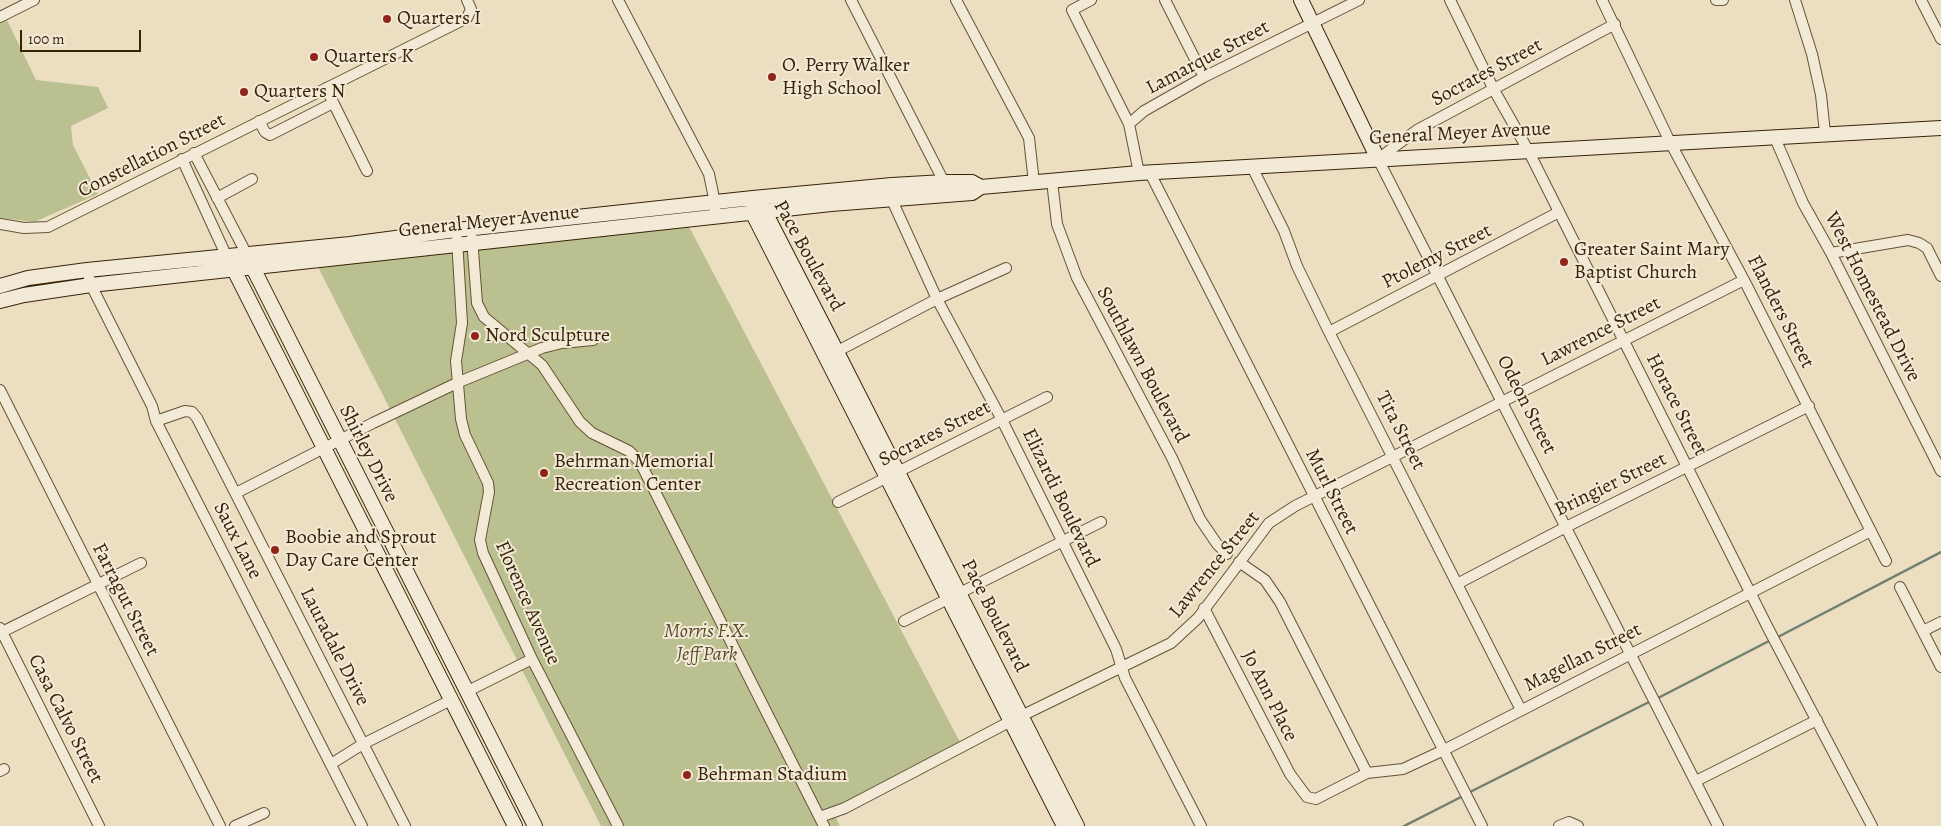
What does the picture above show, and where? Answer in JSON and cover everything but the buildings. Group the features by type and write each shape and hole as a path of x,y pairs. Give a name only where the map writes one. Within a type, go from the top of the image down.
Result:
{"main road":[{"name":"Odeon Street","path":"1301,0 1378,159"},
{"name":"General Meyer Avenue","path":"0,286 28,278 87,270 350,244 456,230 753,198 944,188 972,182 981,187 1144,173 1528,150 1672,144 1825,133 1941,128"},
{"name":"General Meyer Avenue","path":"0,301 24,295 92,285 759,213 891,191"},
{"name":"Pace Boulevard","path":"753,198 1016,718 1064,826"},
{"name":"Shirley Drive","path":"246,253 339,441 535,826"},
{"name":"Shirley Drive","path":"226,255 515,826"},
{"path":"451,700 466,692"},
{"name":"Pace Boulevard","path":"1016,718 1077,826"}],"street":[{"path":"0,17 34,0"},
{"path":"618,0 705,165 709,174 715,218"},
{"path":"851,0 944,188"},
{"path":"956,0 1029,138 1034,183"},
{"name":"Murl Street","path":"1091,0 1072,10 1129,124 1144,173 1314,497 1482,826"},
{"path":"1165,0 1204,77"},
{"name":"Lamarque Street","path":"1129,124 1144,111 1204,77 1359,0"},
{"name":"Horace Street","path":"1450,0 1494,90 1528,150 1779,650 1872,826"},
{"name":"Flanders Street","path":"1602,0 1672,144 1744,280 1886,561"},
{"path":"1716,0 1723,0"},
{"path":"1795,0 1812,54 1821,96 1825,133"},
{"path":"1921,0 1941,40"},
{"name":"Constellation Street","path":"0,224 24,228 48,227 467,18 469,5"},
{"name":"Socrates Street","path":"1378,159 1417,130 1615,24"},
{"path":"326,88 367,171"},
{"path":"259,121 265,132 270,135 333,104"},
{"name":"West Homestead Drive","path":"1774,138 1803,203 1831,253 1941,471"},
{"name":"Shirley Drive","path":"194,153 246,253"},
{"name":"Shirley Drive","path":"182,159 226,255"},
{"name":"Odeon Street","path":"1378,159 1718,826"},
{"name":"Tita Street","path":"1252,167 1284,230 1297,266 1329,332 1521,710"},
{"path":"217,198 252,179"},
{"name":"Southlawn Boulevard","path":"1052,181 1055,215 1077,278 1172,458 1200,519 1217,544 1227,554"},
{"name":"Elizardi Boulevard","path":"891,191 937,298 1002,420 1123,666 1125,678 1201,826"},
{"name":"Ptolemy Street","path":"1329,332 1559,212"},
{"name":"Lawrence Street","path":"472,229 477,303 484,317 542,365 580,422 592,433 629,451 640,462 822,822 1016,718 1171,642 1189,629 1269,523 1288,510 1744,280"},
{"name":"Florence Avenue","path":"456,230 462,322 456,361 461,417 465,435 488,483 489,492 480,540 483,553 532,659 618,826"},
{"path":"1831,253 1908,240 1919,243 1926,248 1941,276"},
{"path":"832,354 937,298 1006,268"},
{"name":"Saux Lane","path":"87,270 92,285 152,406 156,421 362,826"},
{"path":"236,493 459,382 527,354 562,343 593,340"},
{"name":"Farragut Street","path":"0,390 220,826"},
{"name":"Socrates Street","path":"838,502 1047,397"},
{"name":"Bringier Street","path":"1457,584 1566,527 1808,406"},
{"name":"Lauradale Drive","path":"156,421 177,412 192,412 236,493 405,826"},
{"path":"904,621 1101,522"},
{"name":"Magellan Street","path":"1307,797 1316,800 1367,774 1402,769 1444,750 1871,531"},
{"path":"1239,562 1265,580 1280,602 1367,774"},
{"path":"1,631 141,564"},
{"path":"1900,587 1941,667"},
{"name":"Jo Ann Place","path":"1204,608 1290,774 1307,797"},
{"path":"1923,631 1941,622"},
{"name":"Casa Calvo Street","path":"1,631 99,826"},
{"path":"466,692 532,659"},
{"path":"331,764 363,744 451,700"},
{"path":"1696,781 1816,720"},
{"path":"235,826 264,813"},
{"path":"1559,826 1575,824"}],"green space":[{"path":"6,18 36,80 98,87 108,108 71,126 73,145 98,194 34,222 0,218 0,21"},
{"name":"Morris F.X. Jeff Park","path":"686,221 962,746 833,812 840,826 601,826 318,267"}],"waterway":[{"path":"1776,638 1941,552"},
{"path":"1656,699 1771,640"},
{"path":"1468,793 1651,701"},
{"path":"1404,826 1463,796"}],"place":[{"name":"Quarters I","path":"387,19"},
{"name":"Quarters K","path":"314,57"},
{"name":"O. Perry Walker High School","path":"772,77"},
{"name":"Quarters N","path":"244,92"},
{"name":"Greater Saint Mary Baptist Church","path":"1564,262"},
{"name":"Nord Sculpture","path":"475,336"},
{"name":"Behrman Memorial Recreation Center","path":"544,473"},
{"name":"Boobie and Sprout Day Care Center","path":"275,550"},
{"name":"Behrman Stadium","path":"687,775"}]}
